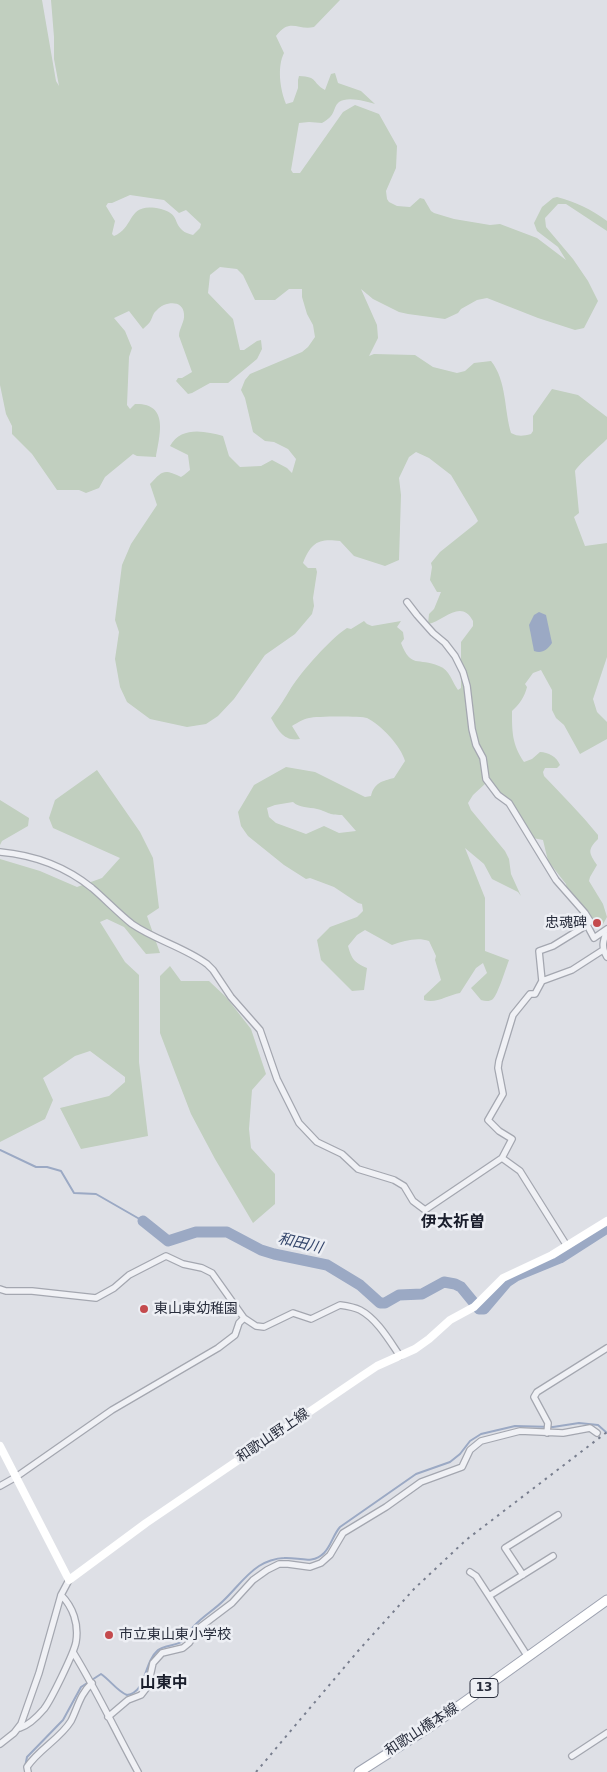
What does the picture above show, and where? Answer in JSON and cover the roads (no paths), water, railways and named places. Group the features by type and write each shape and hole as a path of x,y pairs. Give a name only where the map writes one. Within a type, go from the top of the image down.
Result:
{"main road":[{"name":"和歌山野上線","path":"69,1580 146,1523 362,1376 415,1349 440,1331 450,1320 476,1306 503,1278 539,1262 607,1221"},
{"path":"0,1446 69,1580"},
{"name":"和歌山橋本線","path":"359,1772 431,1726 607,1600"}],"street":[{"path":"0,852 33,858 71,874 91,888 131,923 207,964 231,997 260,1030 277,1079 300,1123 317,1142 342,1154 358,1168 394,1180 404,1186 413,1201 425,1210 502,1158 512,1139 499,1131 488,1120 503,1094 498,1068 513,1015 530,994 535,994 542,981 539,951 553,946 587,925 590,921 556,880 509,803 490,786 486,778 483,758 474,737 467,686 463,672 455,656 445,643 433,633 407,602"},
{"path":"587,925 594,938 607,930"},
{"path":"607,930 602,944 607,957"},
{"path":"542,981 572,970 603,950"},
{"path":"502,1158 520,1171 567,1246"},
{"path":"0,1290 32,1291 96,1298 114,1288 129,1275 166,1256 183,1264 202,1268 212,1273 244,1318 256,1326 264,1327 293,1313 311,1319 340,1304 360,1310 369,1317 400,1356"},
{"path":"0,1486 16,1477 112,1410 218,1348 235,1334 238,1323 244,1318"},
{"path":"547,1433 548,1423 534,1397 537,1392 607,1348"},
{"path":"108,1716 128,1700 141,1694 148,1686 153,1663 162,1653 183,1648 190,1643 199,1628 232,1603 253,1580 279,1564 310,1568 321,1563 330,1555 343,1533 386,1507 421,1482 462,1467 470,1450 481,1442 530,1430 563,1433 590,1428 597,1433"},
{"path":"523,1575 505,1548 558,1516"},
{"path":"489,1596 553,1556"},
{"path":"470,1572 476,1576 528,1657"},
{"path":"0,1744 22,1724 39,1674 61,1595 69,1580"},
{"path":"18,1729 29,1724 44,1710 73,1652 76,1635 74,1615 71,1607 61,1595"},
{"path":"73,1652 92,1683 138,1772"},
{"path":"28,1772 27,1767 34,1756 66,1728 82,1694 92,1683"},
{"path":"572,1756 607,1733"}],"water":[{"path":"539,612 546,615 552,643 542,652 534,651 529,625 534,615"}],"waterway":[{"name":"和田川","path":"0,1150 36,1167 47,1167 61,1171 74,1193 96,1194 143,1221"},
{"name":"和田川","path":"143,1221 168,1241 196,1232 227,1232 261,1250 327,1265 360,1285 380,1303 385,1303 399,1295 422,1294 444,1282 461,1287 479,1309 484,1309 507,1282 516,1276 560,1258 607,1228"},
{"path":"25,1767 27,1757 63,1720 81,1687 101,1674 123,1693 127,1695 133,1693 142,1683 150,1662 158,1650 183,1641 197,1622 220,1604 254,1570 271,1560 290,1558 310,1560 319,1557 324,1553 340,1527 416,1474 450,1462 460,1454 470,1441 481,1434 515,1426 553,1427 579,1423 598,1425 607,1433"}],"railway":[{"path":"256,1772 358,1651 414,1589 466,1540 607,1432"}],"place":[{"name":"忠魂碑","path":"597,923"},
{"name":"東山東幼稚園","path":"144,1309"},
{"name":"市立東山東小学校","path":"109,1635"}],"district":[{"name":"伊太祈曽","path":"453,1223"},
{"name":"山東中","path":"164,1684"}]}
